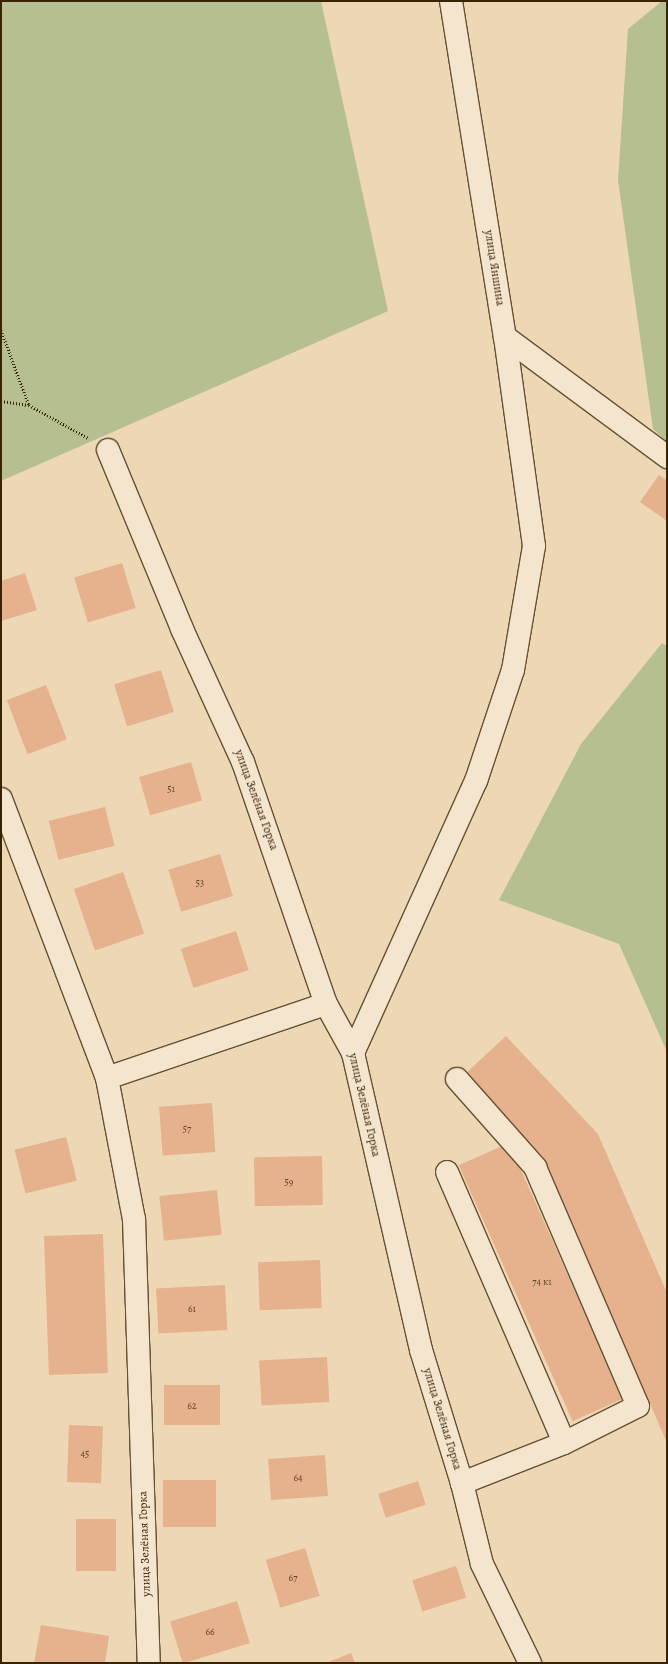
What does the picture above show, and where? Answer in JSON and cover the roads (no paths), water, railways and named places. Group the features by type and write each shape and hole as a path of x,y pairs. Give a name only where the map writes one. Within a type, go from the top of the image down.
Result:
{"street":[{"name":"улица Яншина","path":"353,1053 476,781 514,670 534,546 505,337 451,1"},
{"path":"505,337 667,457"},
{"name":"улица Зелёная Горка","path":"108,450 182,629 243,762 326,1004 353,1053 421,1350 462,1483 482,1564 530,1663"},
{"name":"улица Зелёная Горка","path":"1,799 107,1078 134,1219 149,1663"},
{"path":"107,1078 326,1004"},
{"path":"457,1079 535,1167 638,1406 564,1443 462,1483"},
{"path":"447,1172 564,1443"}]}
